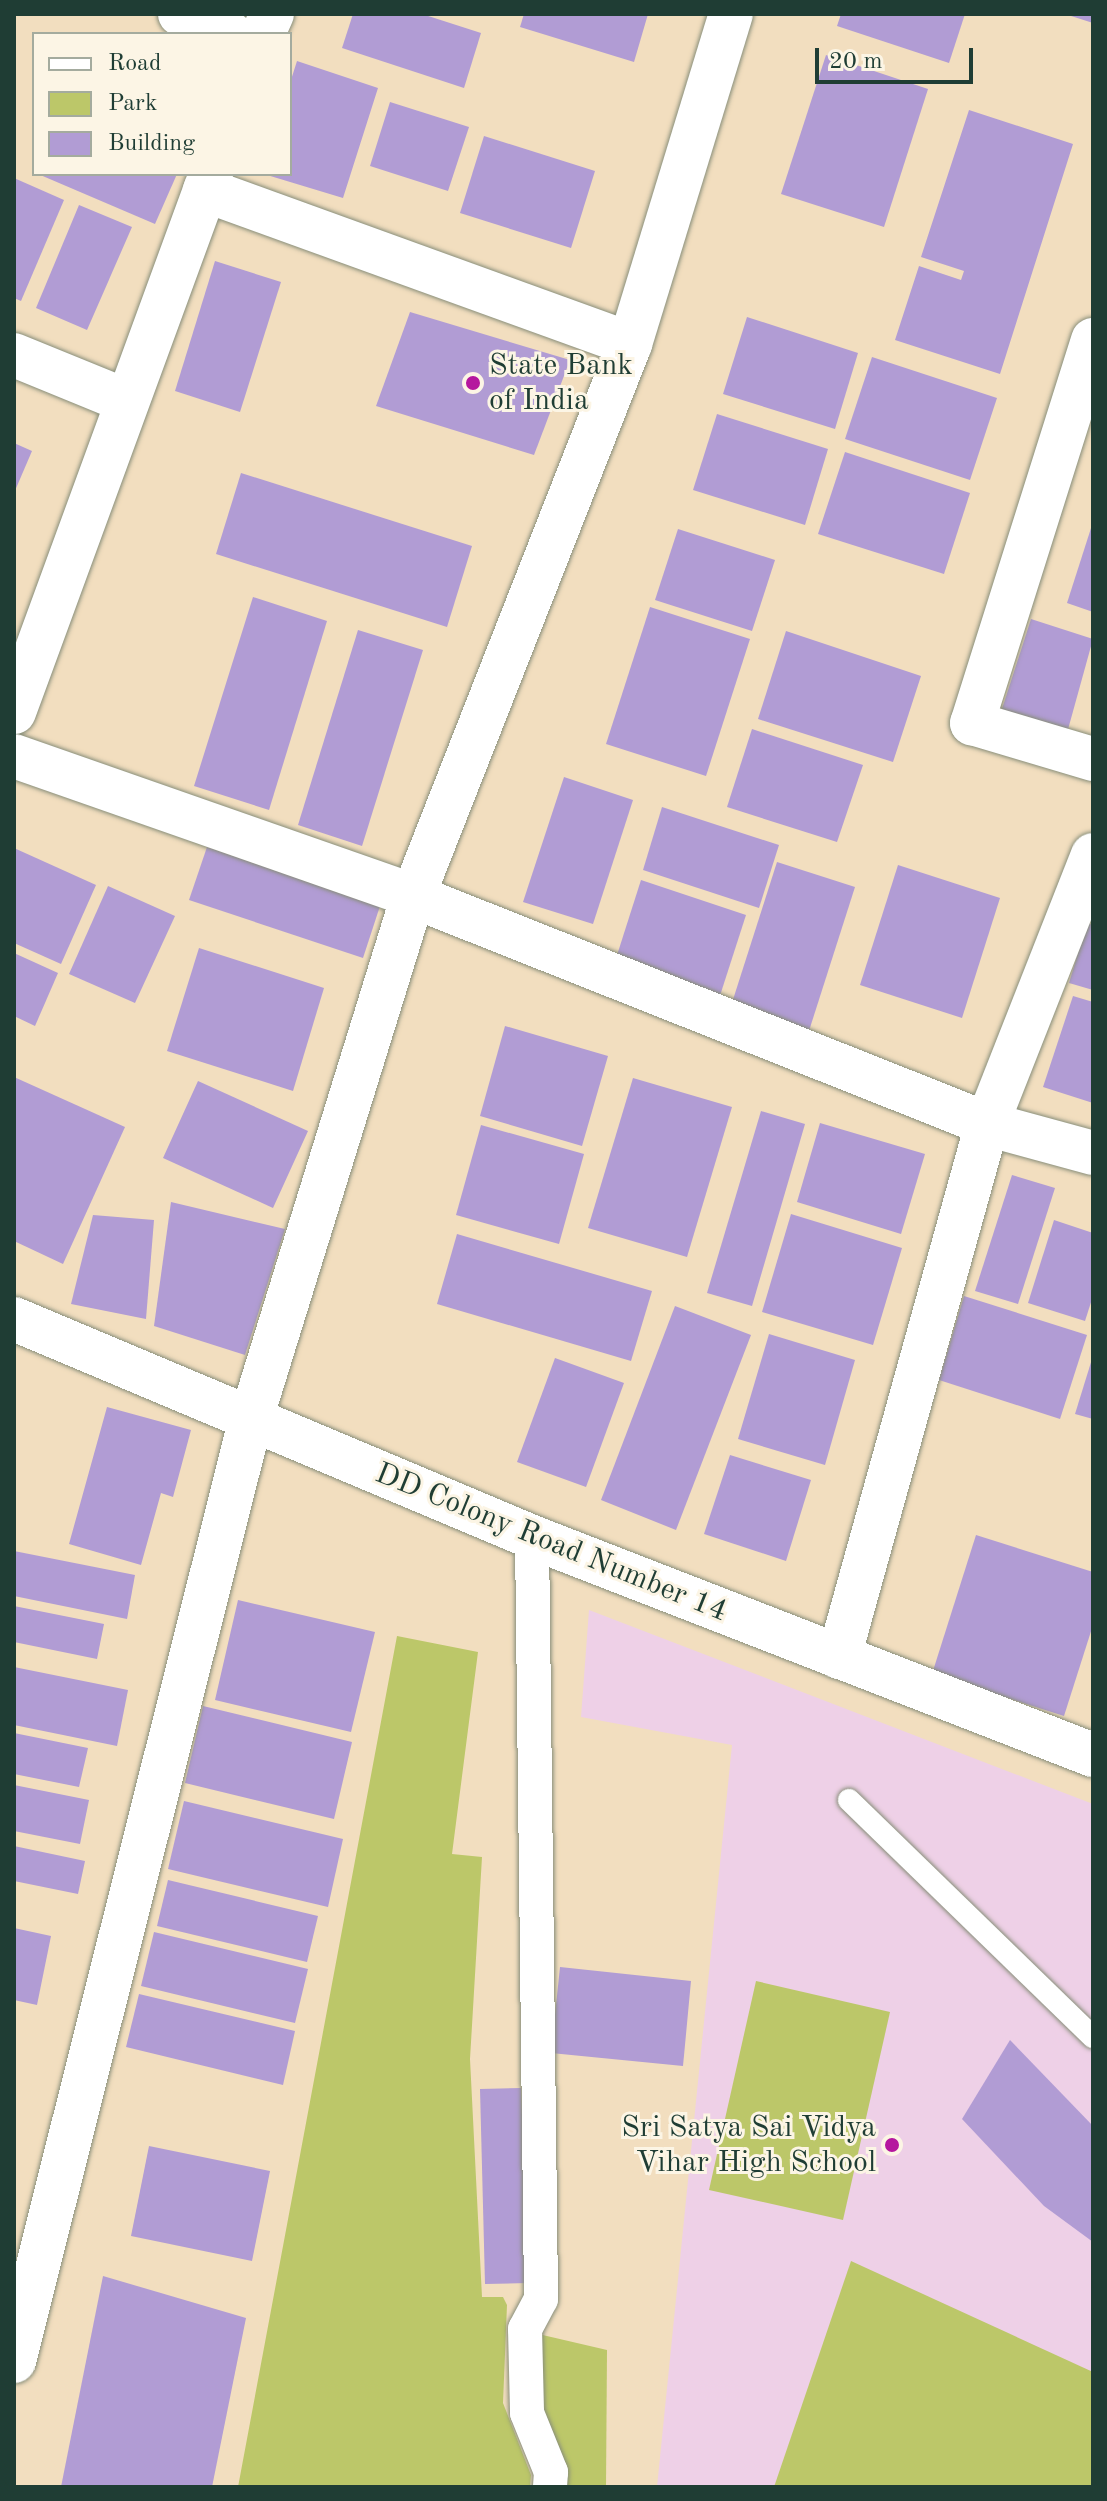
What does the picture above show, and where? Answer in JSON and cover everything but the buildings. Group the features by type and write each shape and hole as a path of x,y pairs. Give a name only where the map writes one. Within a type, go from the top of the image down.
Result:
{"street":[{"path":"180,14 226,32"},
{"path":"14,2361 250,1422 413,896 630,344 731,14"},
{"path":"14,712 208,182 630,344"},
{"path":"1093,340 972,723 1093,759"},
{"path":"14,355 127,401"},
{"path":"14,756 413,896 987,1124 1093,1153"},
{"path":"839,1657 987,1124 1093,855"},
{"name":"DD Colony Road Number 14","path":"14,1319 250,1422 532,1537 1093,1755"},
{"path":"532,1537 541,2299 525,2329 526,2399 527,2413 551,2472 550,2487"}],"lane":[{"path":"849,1800 1093,2037"}],"shaded area":[{"name":"Sri Satya Sai Vidya Vihar High School","path":"589,1610 1093,1804 1093,2487 657,2487 732,1745 581,1717"}],"green space":[{"path":"397,1636 478,1652 452,1854 482,1857 470,2059 482,2297 503,2297 507,2305 503,2403 531,2475 530,2487 238,2487"},
{"path":"756,1981 890,2012 843,2220 709,2190"},
{"path":"851,2261 1093,2372 1093,2487 774,2487"},
{"path":"534,2333 607,2350 606,2487 557,2487 534,2412"}],"place":[{"name":"State Bank of India","path":"473,383"},
{"name":"Sri Satya Sai Vidya Vihar High School","path":"892,2145"}]}
